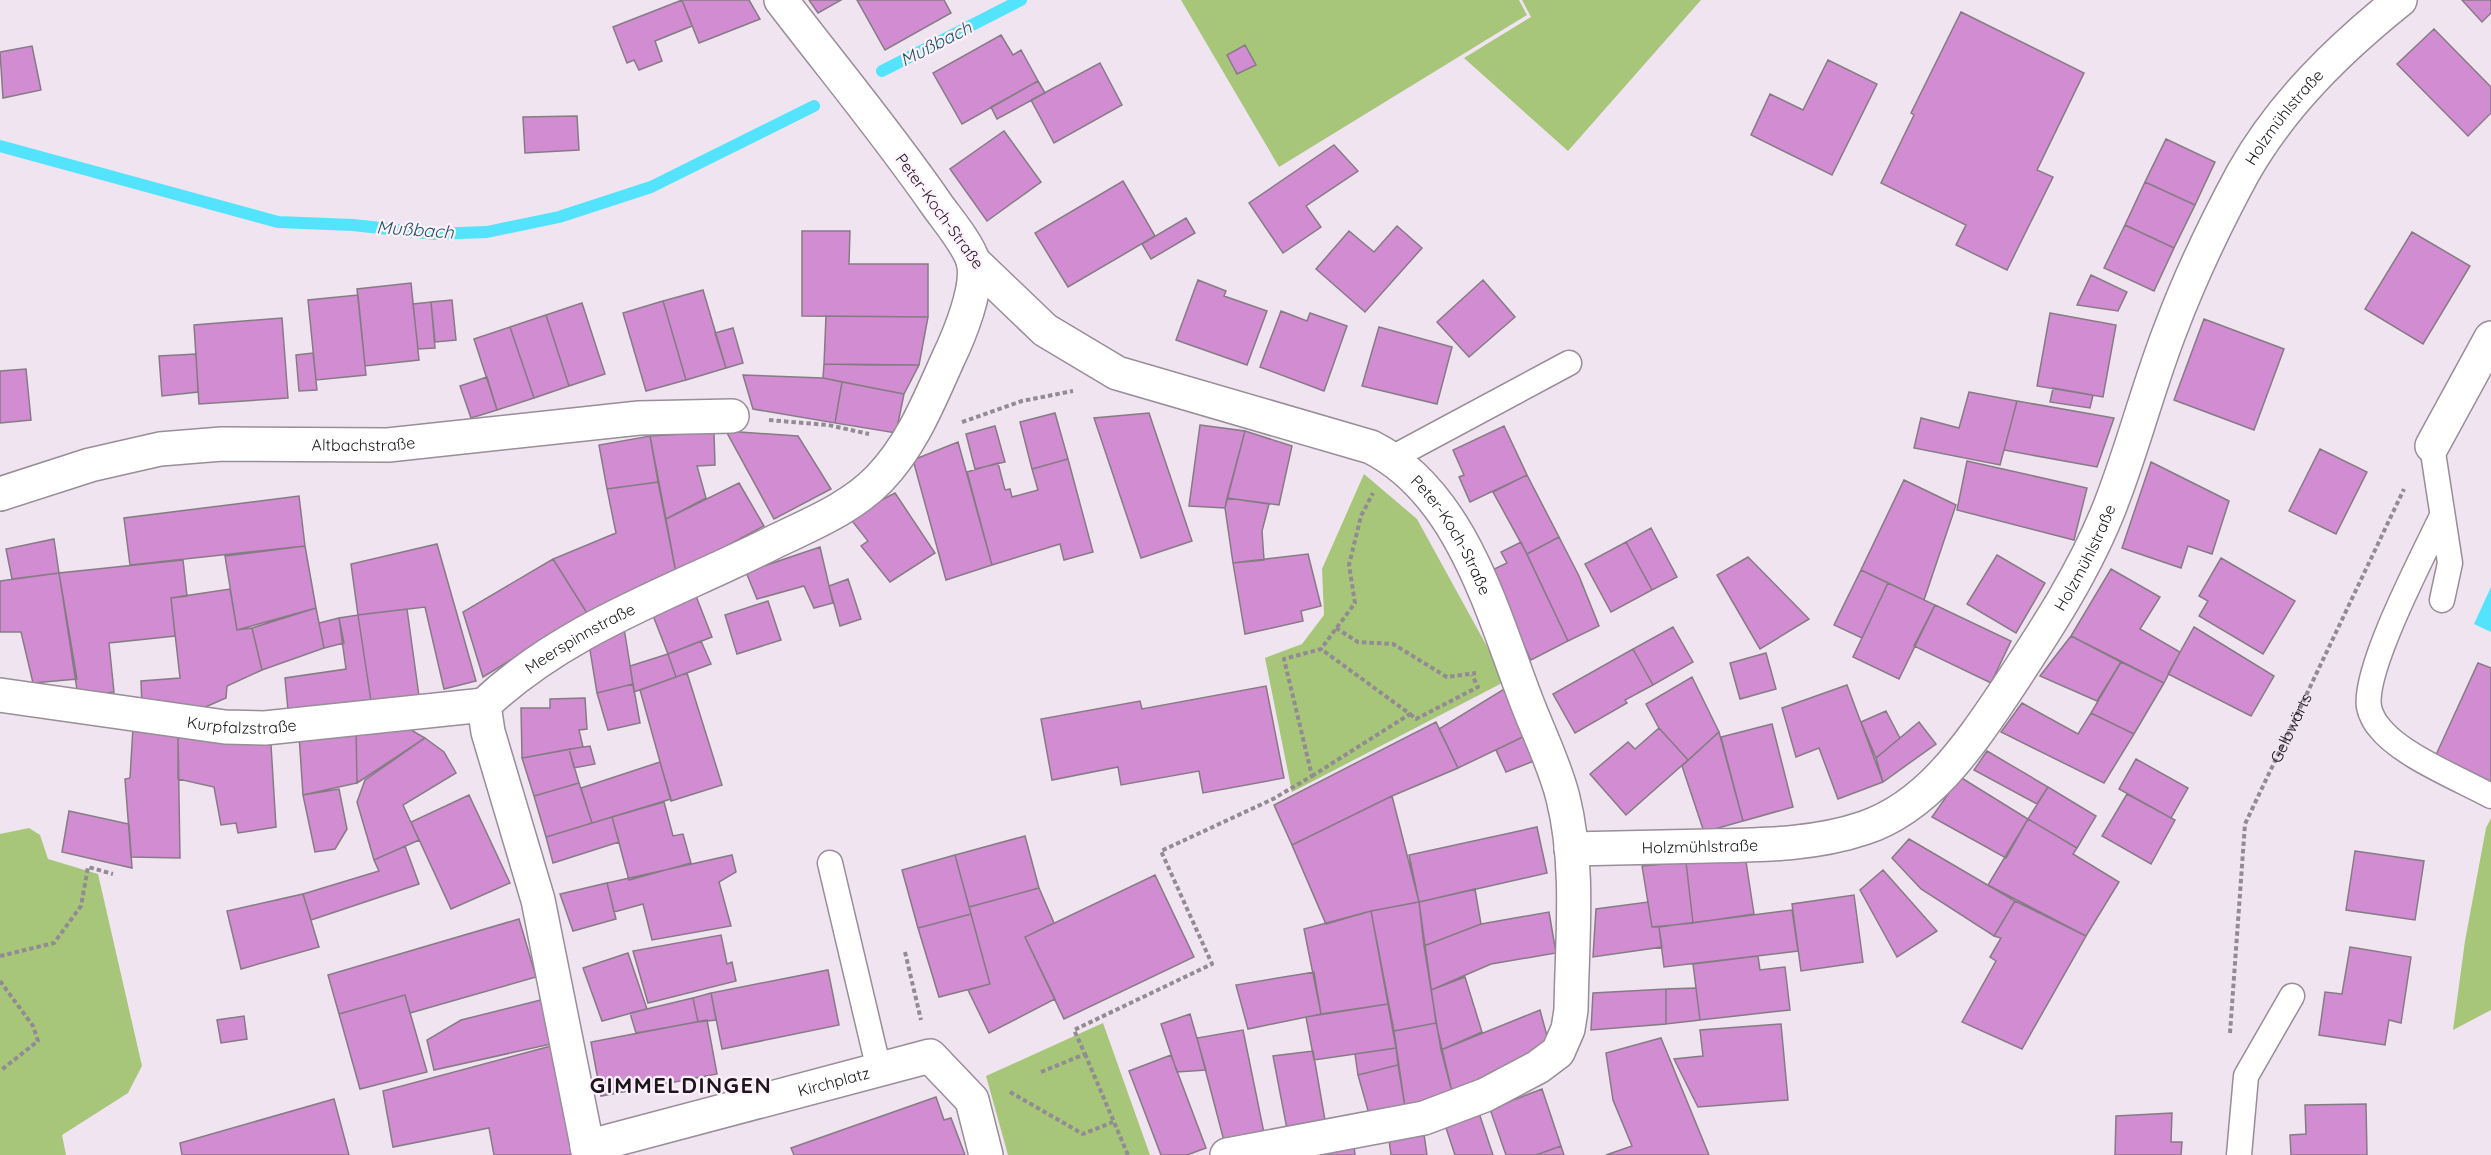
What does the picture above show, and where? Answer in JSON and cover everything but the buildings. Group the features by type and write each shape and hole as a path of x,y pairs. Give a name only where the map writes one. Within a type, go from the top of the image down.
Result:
{"street":[{"name":"Peter-Koch-Straße","path":"781,0 926,189 973,261 1046,330 1117,374 1371,447 1392,458 1415,479 1448,521 1463,547 1510,658 1563,797 1571,849 1571,1010 1568,1029 1558,1052 1538,1067 1511,1082 1425,1118 1227,1155"},
{"name":"Holzmühlstraße","path":"1571,849 1767,845 1821,839 1866,827 1904,808 1934,783 1971,744 2038,642 2089,555 2112,502 2171,328 2206,245 2244,171 2278,120 2317,74 2352,39 2400,0"},
{"name":"Meerspinnstraße","path":"484,705 542,658 600,625 736,561 841,508 878,480 909,441 966,318 972,294 973,261"},
{"path":"2432,446 2491,338"},
{"name":"Altbachstraße","path":"0,494 90,465 160,449 222,444 388,445 639,418 732,416"},
{"name":"Kurpfalzstraße","path":"0,695 225,727 265,728 484,705"},
{"path":"484,705 488,732 538,900 588,1151"},
{"path":"930,1056 972,1101 986,1155"},
{"name":"Kirchplatz","path":"588,1151 930,1056"}],"lane":[{"path":"1392,458 1569,363"},
{"path":"2432,446 2450,563 2442,600"},
{"path":"2442,516 2389,629 2372,680 2369,706 2378,726 2394,744 2491,796"},
{"path":"830,863 879,1070"},
{"path":"2240,1155 2246,1076 2292,996"}],"path":[{"path":"732,416 828,425 909,441 1022,401 1100,386 1117,374"},
{"name":"Gelbwärts","path":"2229,1042 2245,824 2416,463 2432,446"},
{"path":"1312,776 1284,659 1321,649 1355,603 1349,565 1360,516 1376,488"},
{"path":"1336,628 1358,642 1393,644 1446,677 1472,675 1510,658"},
{"path":"1321,649 1416,719 1478,687 1472,675"},
{"path":"1128,1155 1074,1030 1212,964 1161,851 1273,799 1410,714"},
{"path":"0,956 54,943 81,906 88,867 112,874"},
{"path":"904,952 930,1056"},
{"path":"0,981 33,1026 38,1041 0,1071"},
{"path":"1041,1072 1085,1054"},
{"path":"1002,1088 1083,1134 1113,1122"}],"green space":[{"path":"1181,0 1519,0 1527,15 1279,167"},
{"path":"1522,0 1701,0 1568,151 1464,58 1531,17"},
{"path":"1364,474 1417,519 1506,681 1292,792 1265,658 1302,644 1324,615 1322,569"},
{"path":"2491,818 2491,1010 2453,1030 2465,941 2486,828"},
{"path":"29,828 40,835 48,859 98,874 142,1066 128,1093 62,1135 66,1155 0,1155 0,834"},
{"path":"1103,1023 1150,1155 1008,1155 986,1076"}],"water":[{"path":"2491,587 2491,632 2474,624"}],"waterway":[{"name":"Mußbach","path":"882,71 1021,0"},
{"name":"Mußbach","path":"0,146 278,222 353,225 434,234 487,232 559,217 651,187 814,106"}],"district":[{"name":"GIMMELDINGEN","path":"681,1085"}]}
